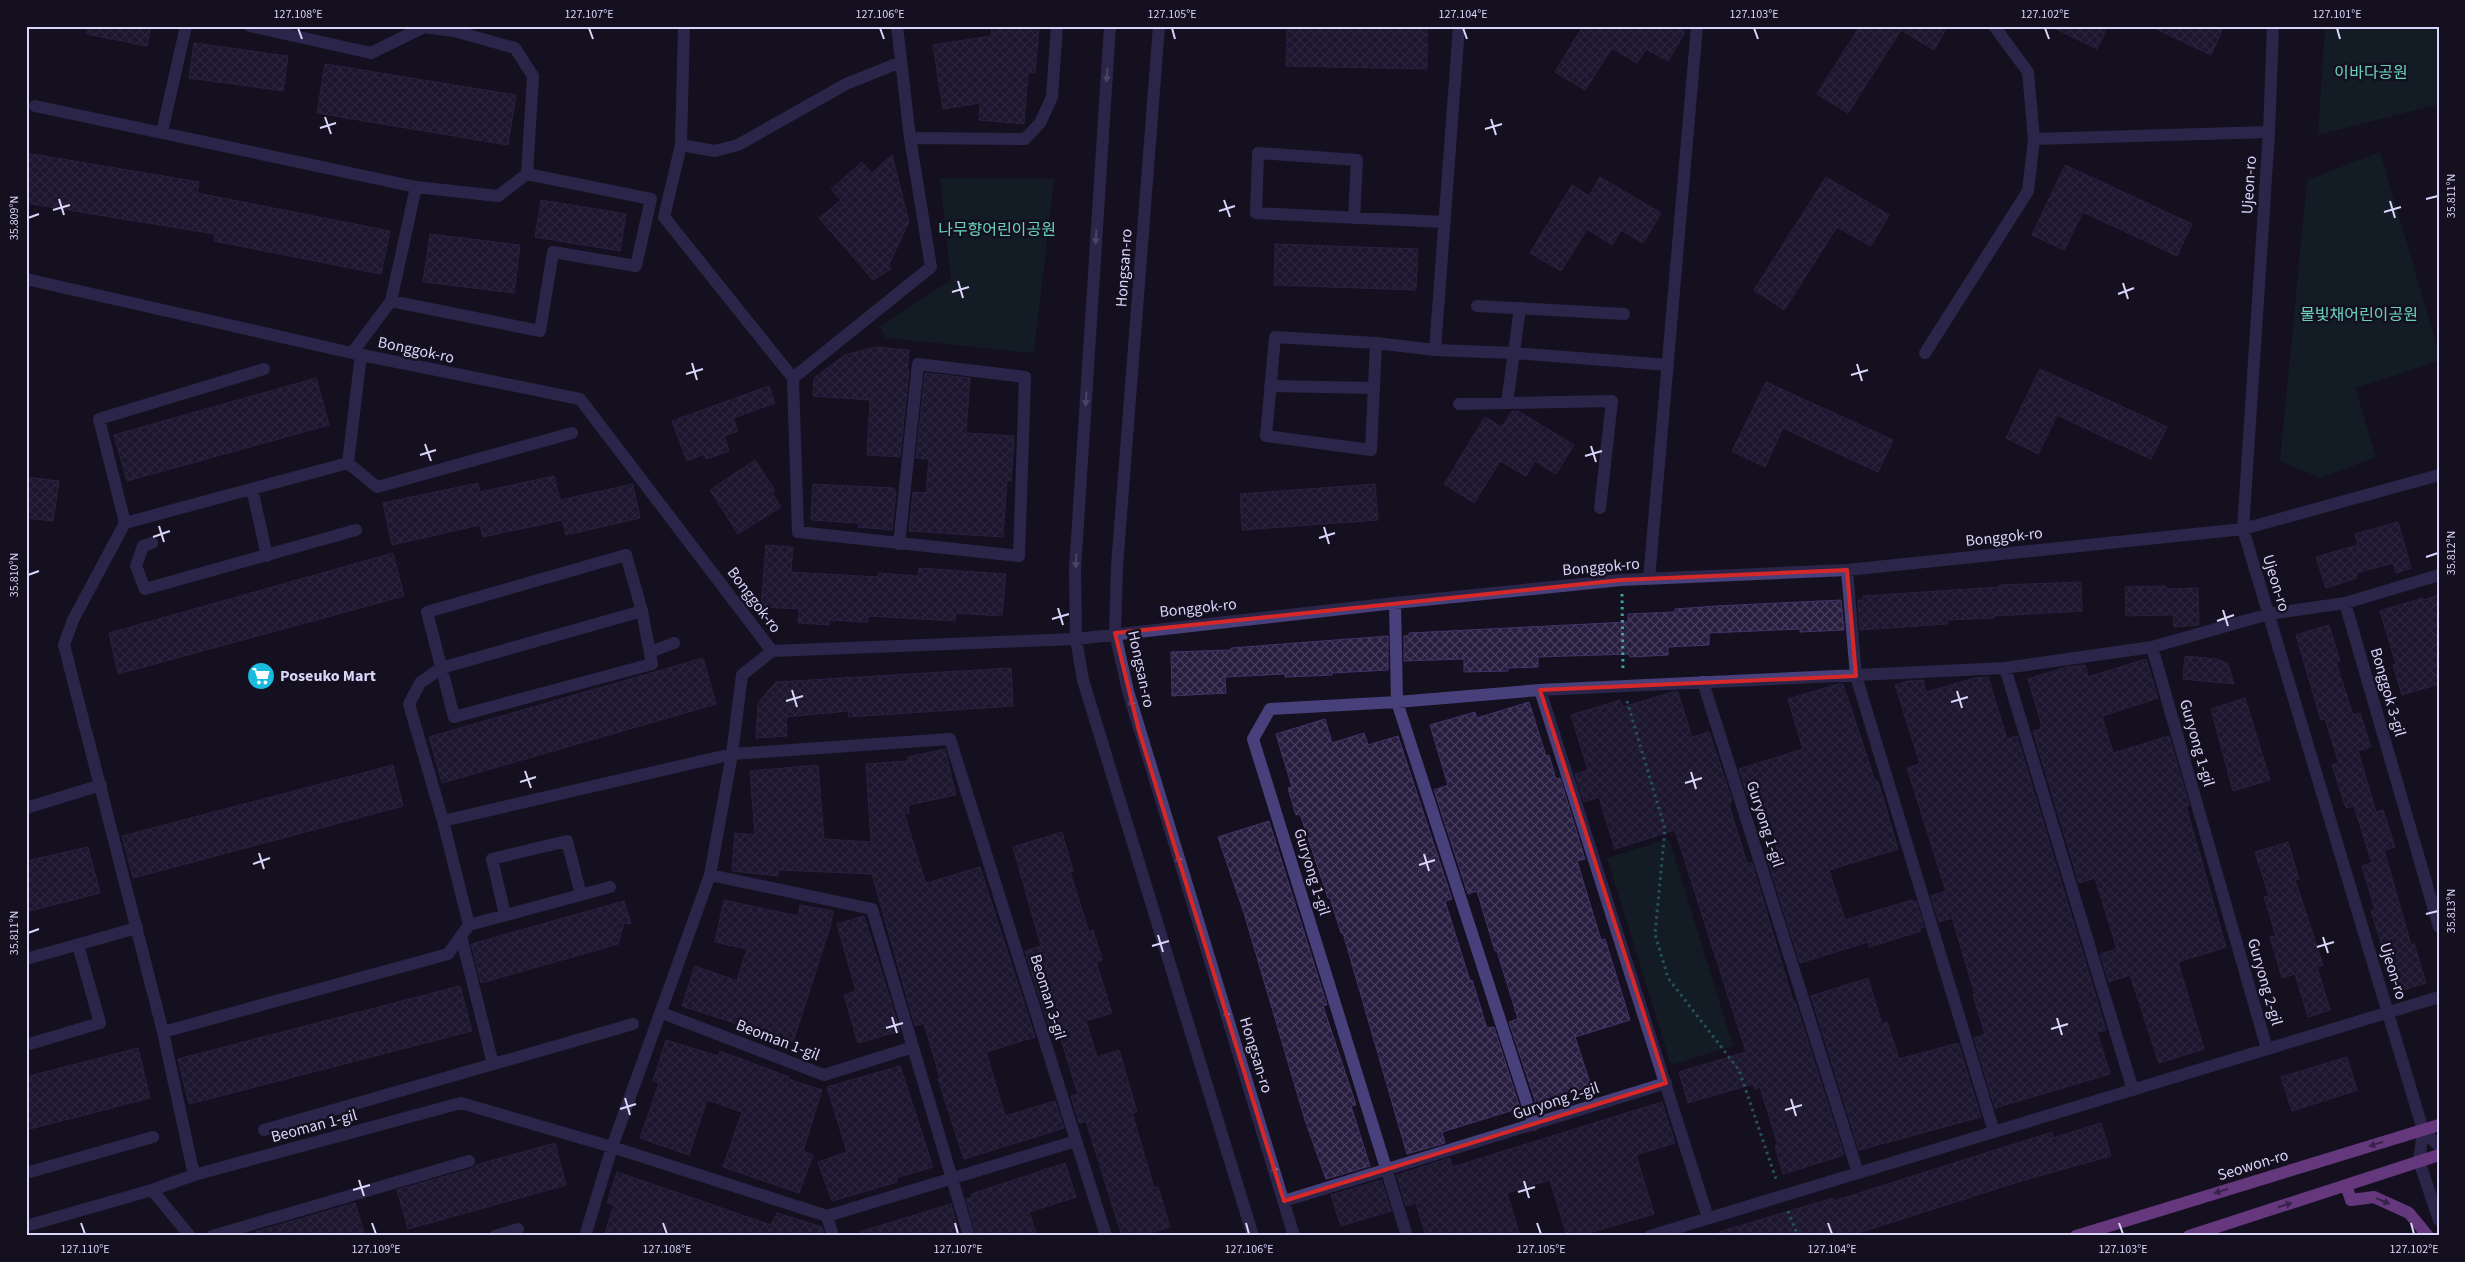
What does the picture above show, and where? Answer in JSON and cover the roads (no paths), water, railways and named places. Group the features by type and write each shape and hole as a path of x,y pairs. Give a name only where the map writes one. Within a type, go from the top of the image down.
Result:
{"main road":[{"name":"Seowon-ro","path":"2076,1236 2439,1125"},
{"path":"2189,1236 2439,1155"},
{"path":"2346,1185 2352,1200 2374,1197 2409,1212 2428,1236"}],"street":[{"path":"162,132 186,26"},
{"path":"250,26 371,54 424,27 454,31 515,48 532,76 527,174"},
{"path":"684,26 681,145 664,217 793,378 798,532 899,544 1019,556 1025,377 918,364 899,544"},
{"path":"793,378 931,267 910,138 897,26"},
{"path":"910,138 1025,139 1040,123 1052,97 1057,26"},
{"name":"Hongsan-ro","path":"1110,26 1075,569 1076,639 1083,680 1253,1236"},
{"name":"Hongsan-ro","path":"1159,26 1117,566 1116,633 1139,731 1294,1236"},
{"path":"1436,350 1459,26"},
{"path":"1650,579 1697,26"},
{"path":"1925,353 2028,191 2034,139 2028,72 1994,26"},
{"name":"Ujeon-ro","path":"2273,26 2269,132 2243,529 2423,1130 2419,1161 2439,1220"},
{"path":"681,145 715,151 738,145 846,84 901,62"},
{"path":"35,106 416,187 498,196 527,174 650,199 636,266 553,252 540,331 391,301"},
{"path":"2034,139 2269,132"},
{"path":"1354,218 1357,160 1258,153 1256,213 1354,218 1445,222"},
{"path":"348,463 356,354 391,301 416,187"},
{"name":"Bonggok-ro","path":"26,279 356,354 580,399 772,650 1076,639 1116,633 1622,580 1847,570 2243,529 2439,475"},
{"path":"1477,306 1624,314"},
{"path":"1507,403 1520,308"},
{"path":"1376,343 1371,450 1266,436 1275,338 1376,343 1436,350 1514,353 1668,366"},
{"path":"194,1174 163,1032 64,646 73,620 125,523 99,419 264,369"},
{"path":"1270,386 1374,388"},
{"path":"1459,404 1612,401 1600,508"},
{"path":"348,463 377,487 572,433"},
{"path":"125,523 348,463"},
{"path":"252,489 267,556"},
{"path":"152,543 142,546 136,566 145,589 356,530"},
{"path":"626,555 642,611 650,652 652,664 454,717 427,612 626,555"},
{"path":"1847,570 1856,676 1994,1132"},
{"path":"2269,614 2345,603 2439,575"},
{"path":"1395,603 1398,702 1534,1125"},
{"name":"Bonggok 3-gil","path":"2345,603 2439,928"},
{"path":"469,925 443,821 409,704 420,683 441,668 642,611"},
{"name":"Guryong 1-gil","path":"1386,1170 1253,739 1270,709 1398,702 1540,690 2005,668 2152,647 2269,614"},
{"path":"650,652 674,642"},
{"name":"Guryong 1-gil","path":"2152,647 2210,848"},
{"path":"585,1236 612,1147 662,1013 710,875 732,754 742,675 772,650"},
{"path":"2005,668 2133,1090"},
{"name":"Guryong 1-gil","path":"1703,682 1858,1173"},
{"path":"1540,690 1708,1218"},
{"name":"Beoman 3-gil","path":"732,754 950,739 1106,1236"},
{"path":"443,821 732,754"},
{"path":"26,808 101,785"},
{"path":"505,915 492,859 567,840 581,894"},
{"name":"Guryong 2-gil","path":"1650,1236 2267,1049 2210,848"},
{"path":"710,875 872,909 968,1236"},
{"path":"163,1032 448,954 469,925 610,887"},
{"path":"26,959 137,928"},
{"path":"461,936 493,1064"},
{"path":"26,1045 100,1023 78,945"},
{"path":"2267,1049 2439,997"},
{"name":"Beoman 1-gil","path":"662,1013 824,1075 913,1047"},
{"path":"264,1130 633,1024"},
{"name":"Guryong 2-gil","path":"1284,1201 1666,1083"},
{"name":"Beoman 1-gil","path":"26,1226 152,1190 194,1174 461,1103 612,1147"},
{"name":"Ujeon-ro","path":"2423,1130 2439,1146"},
{"path":"26,1173 153,1137"},
{"path":"612,1147 827,1216 1076,1141"},
{"path":"212,1236 469,1161"},
{"path":"1386,1170 1407,1236"},
{"path":"152,1190 190,1236"},
{"path":"827,1216 833,1236"},
{"path":"495,1236 518,1229"}],"place":[{"name":"Poseuko Mart","path":"261,676"}],"park label":[{"name":"이바다공원","path":"2371,73"},
{"name":"나무향어린이공원","path":"997,230"},
{"name":"물빛채어린이공원","path":"2359,315"}]}
